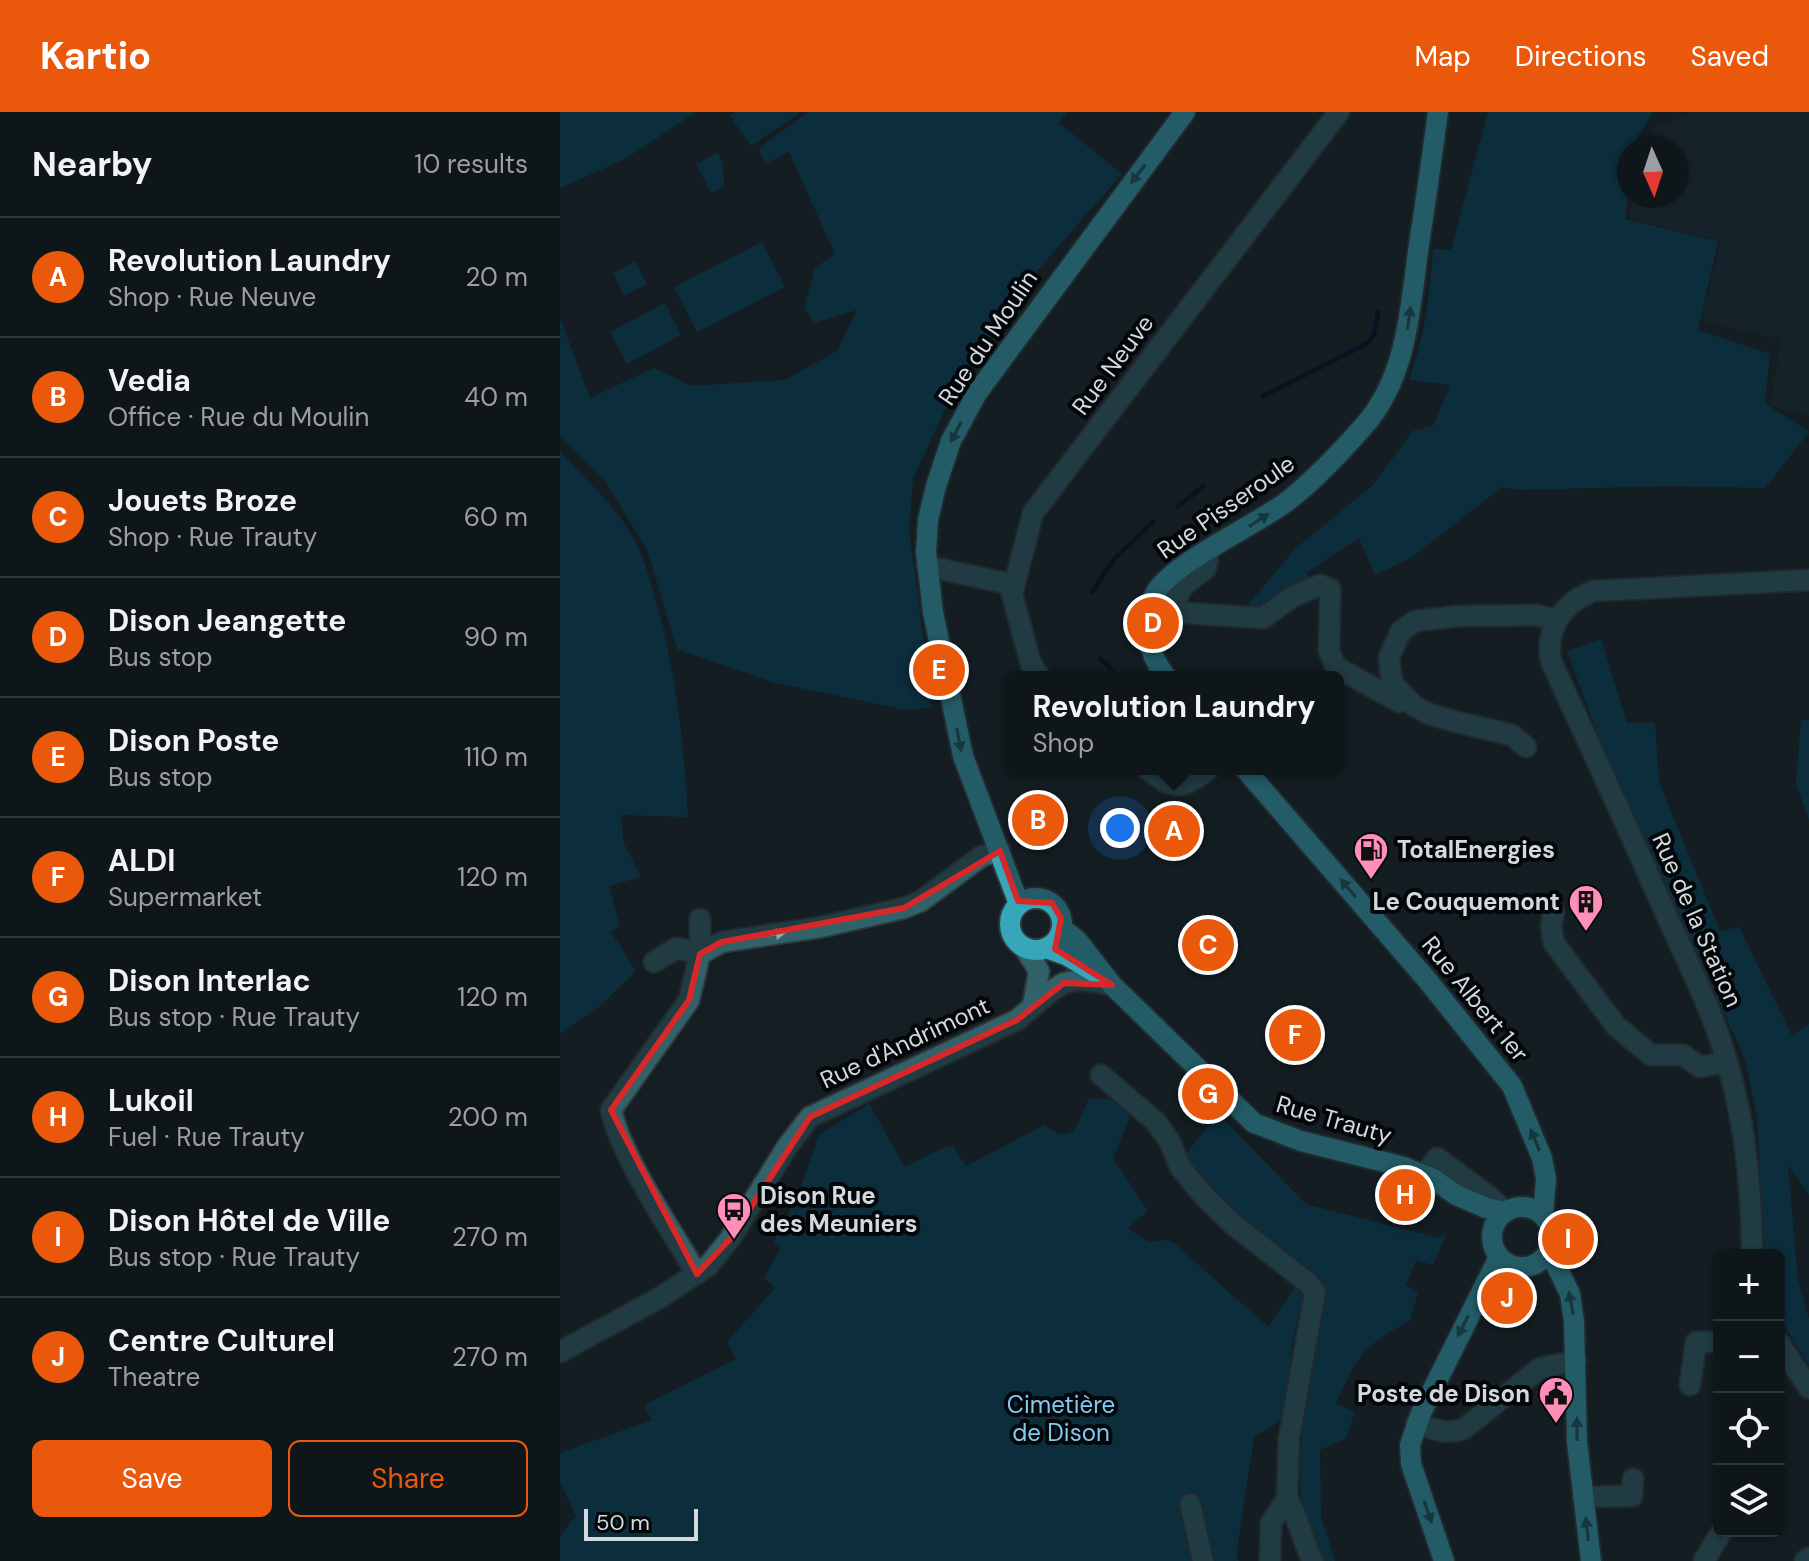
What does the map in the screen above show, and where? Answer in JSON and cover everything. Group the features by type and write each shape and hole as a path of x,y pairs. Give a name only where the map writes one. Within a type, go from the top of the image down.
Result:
{"main road":[{"name":"Rue du Moulin","path":"1019,904 991,853 987,824 963,756 933,612 927,566 928,520 951,441 977,393 1185,112"},
{"name":"Rue Pisseroule","path":"1163,671 1148,643 1147,621 1156,591 1209,549 1286,502 1315,477 1366,424 1387,390 1405,345 1438,112"},
{"name":"Rue Albert 1er","path":"1250,775 1421,973 1512,1086 1542,1158 1546,1201 1543,1216"},
{"path":"1035,898 1052,903 1058,910 1062,928 1054,943 1046,948 1031,950 1014,937 1010,923 1019,904 1035,898"},
{"name":"Rue Trauty","path":"1062,928 1077,940 1109,982 1234,1107 1254,1123 1268,1131 1301,1141 1404,1167 1486,1208 1505,1212 1512,1208 1529,1208 1543,1216"},
{"name":"Rue Trauty","path":"1046,948 1066,955 1109,982"},
{"name":"Rue Trauty","path":"1456,1195 1492,1235 1499,1257"},
{"path":"1492,1235 1498,1218 1505,1212"},
{"path":"1543,1216 1551,1232 1549,1250 1570,1294 1576,1361 1577,1442 1591,1561"},
{"path":"1444,1561 1411,1464 1410,1445 1418,1418 1499,1257 1516,1267 1526,1267 1535,1264 1549,1250"}],"street":[{"name":"Rue Neuve","path":"1036,671 1031,664 1012,594 1033,513 1339,112"},
{"path":"1209,549 1206,568 1183,586 1169,612 1263,618 1292,597 1320,585 1330,589 1329,651 1336,667 1343,671"},
{"path":"927,566 1014,585"},
{"path":"1526,747 1512,735 1429,714 1406,700 1392,683 1389,669 1389,657 1401,631 1415,621 1459,616 1521,615 1557,620 1582,595 1607,588 1809,580"},
{"name":"Rue de la Station","path":"1557,620 1548,644 1551,661 1617,801 1720,1037 1746,1147 1752,1203 1752,1249"},
{"path":"1344,671 1399,702 1406,700"},
{"path":"1155,775 1171,787 1181,786 1201,775"},
{"path":"654,962 677,948 700,954 722,942 821,927 904,908 921,901 991,853"},
{"path":"1554,912 1551,926 1554,943 1616,1026 1651,1055 1683,1055 1700,1067 1727,1062"},
{"path":"697,1274 633,1163 615,1126 611,1110 689,1000 700,954 700,919"},
{"path":"1024,947 1039,971 1033,1005"},
{"name":"Rue d'Andrimont","path":"560,1352 661,1297 708,1266 730,1239 787,1147 810,1117 1017,1020 1064,983 1081,980 1109,982"},
{"path":"1101,1075 1156,1122 1170,1142 1180,1167 1205,1197 1315,1292 1289,1438 1287,1498 1271,1523 1270,1561"},
{"path":"1425,1175 1437,1158 1505,1212"},
{"path":"1690,1385 1696,1342 1713,1342"},
{"path":"1785,1352 1809,1388"},
{"path":"1418,1418 1445,1434 1456,1432 1540,1368 1576,1361"},
{"path":"1583,1497 1632,1496 1633,1479"},
{"path":"1287,1498 1296,1513 1313,1561"},
{"path":"1190,1504 1203,1561"},
{"path":"1704,1561 1718,1537"}],"highlighted area":[{"path":"1000,851 1018,901 1052,903 1061,918 1055,949 1112,985 1064,983 1017,1020 810,1117 730,1239 697,1274 611,1110 689,1000 700,954 722,942 904,908"}],"shaded area":[{"path":"1692,112 1809,112 1809,415 1776,408 1771,404 1781,339 1702,321 1721,241 1629,218 1632,208 1689,208 1689,136 1652,136 1654,129"}],"green space":[{"path":"560,112 696,112 625,159 560,188"},
{"path":"735,112 801,112 751,146 730,116"},
{"path":"808,112 1067,112 1059,123 1122,174 1030,279 955,388 913,478 909,530 932,707 906,710 772,682 677,649 647,549 604,480 560,436 560,318 590,398 654,368 692,386 785,380 837,351 857,310 815,323 804,308 815,268 835,254 789,152 765,164 759,148"},
{"path":"1488,112 1653,112 1638,136 1617,136 1617,208 1627,208 1625,219 1718,241 1698,330 1770,354 1765,403 1809,432 1765,488 1669,486 1518,490 1502,487 1411,558 1375,575 1359,538 1306,573 1311,580 1264,607 1242,612 1295,549 1373,485 1413,431 1433,426 1450,385 1409,380 1426,315 1433,249 1451,250"},
{"path":"718,152 723,165 724,187 711,193 696,164"},
{"path":"762,242 785,287 697,332 674,287"},
{"path":"635,261 647,284 624,296 613,273"},
{"path":"665,303 681,335 627,364 610,332"},
{"path":"560,450 615,510 644,561 665,636 675,687 688,817 621,815 624,844 641,877 609,886 620,925 611,932 636,971 600,1006 560,1034"},
{"path":"1601,639 1627,723 1655,723 1659,782 1720,931 1739,927 1792,1036 1809,1024 1809,1195 1788,1165 1798,1280 1809,1319 1809,1365 1785,1327 1785,1249 1765,1249 1757,1116 1745,1059 1599,738 1567,651"},
{"path":"1801,720 1809,720 1809,820 1796,784"},
{"name":"Cimetière de Dison","path":"1089,1099 1109,1099 1132,1112 1113,1158 1148,1211 1128,1228 1148,1242 1167,1240 1174,1243 1268,1327 1298,1283 1307,1288 1293,1339 1283,1419 1254,1437 1236,1556 1239,1561 560,1561 560,1536 576,1516 560,1482 560,1453 652,1420 644,1405 736,1359 727,1342 775,1288 764,1278 781,1248 774,1242 798,1195 819,1135 869,1104 905,1167 953,1146 966,1166 1044,1125 1060,1135 1074,1131"},
{"path":"1214,1119 1225,1121 1306,1204 1434,1237 1446,1235 1433,1265 1416,1260 1406,1285 1418,1292 1410,1321 1372,1345 1350,1375 1336,1404 1355,1412 1346,1438 1320,1450 1321,1516 1335,1561 1318,1561 1308,1540 1300,1474 1309,1379 1325,1289 1237,1223 1179,1162"}],"waterway":[{"path":"1263,396 1368,343 1374,334 1378,312"},
{"path":"1178,506 1203,487"},
{"path":"1092,592 1114,559 1153,522"},
{"path":"1100,658 1113,671"}],"place":[{"name":"Dison Jeangette","path":"1153,623"},
{"name":"Dison Poste","path":"939,670"},
{"name":"Vedia","path":"1038,820"},
{"name":"Revolution Laundry","path":"1174,831"},
{"name":"TotalEnergies","path":"1371,881"},
{"name":"Le Couquemont","path":"1586,933"},
{"name":"Jouets Broze","path":"1208,945"},
{"name":"ALDI","path":"1295,1035"},
{"name":"Dison Interlac","path":"1208,1094"},
{"name":"Lukoil","path":"1405,1195"},
{"name":"Dison Hôtel de Ville","path":"1568,1239"},
{"name":"Dison Rue des Meuniers","path":"734,1241"},
{"name":"Centre Culturel","path":"1507,1298"},
{"name":"Poste de Dison","path":"1556,1425"}]}
